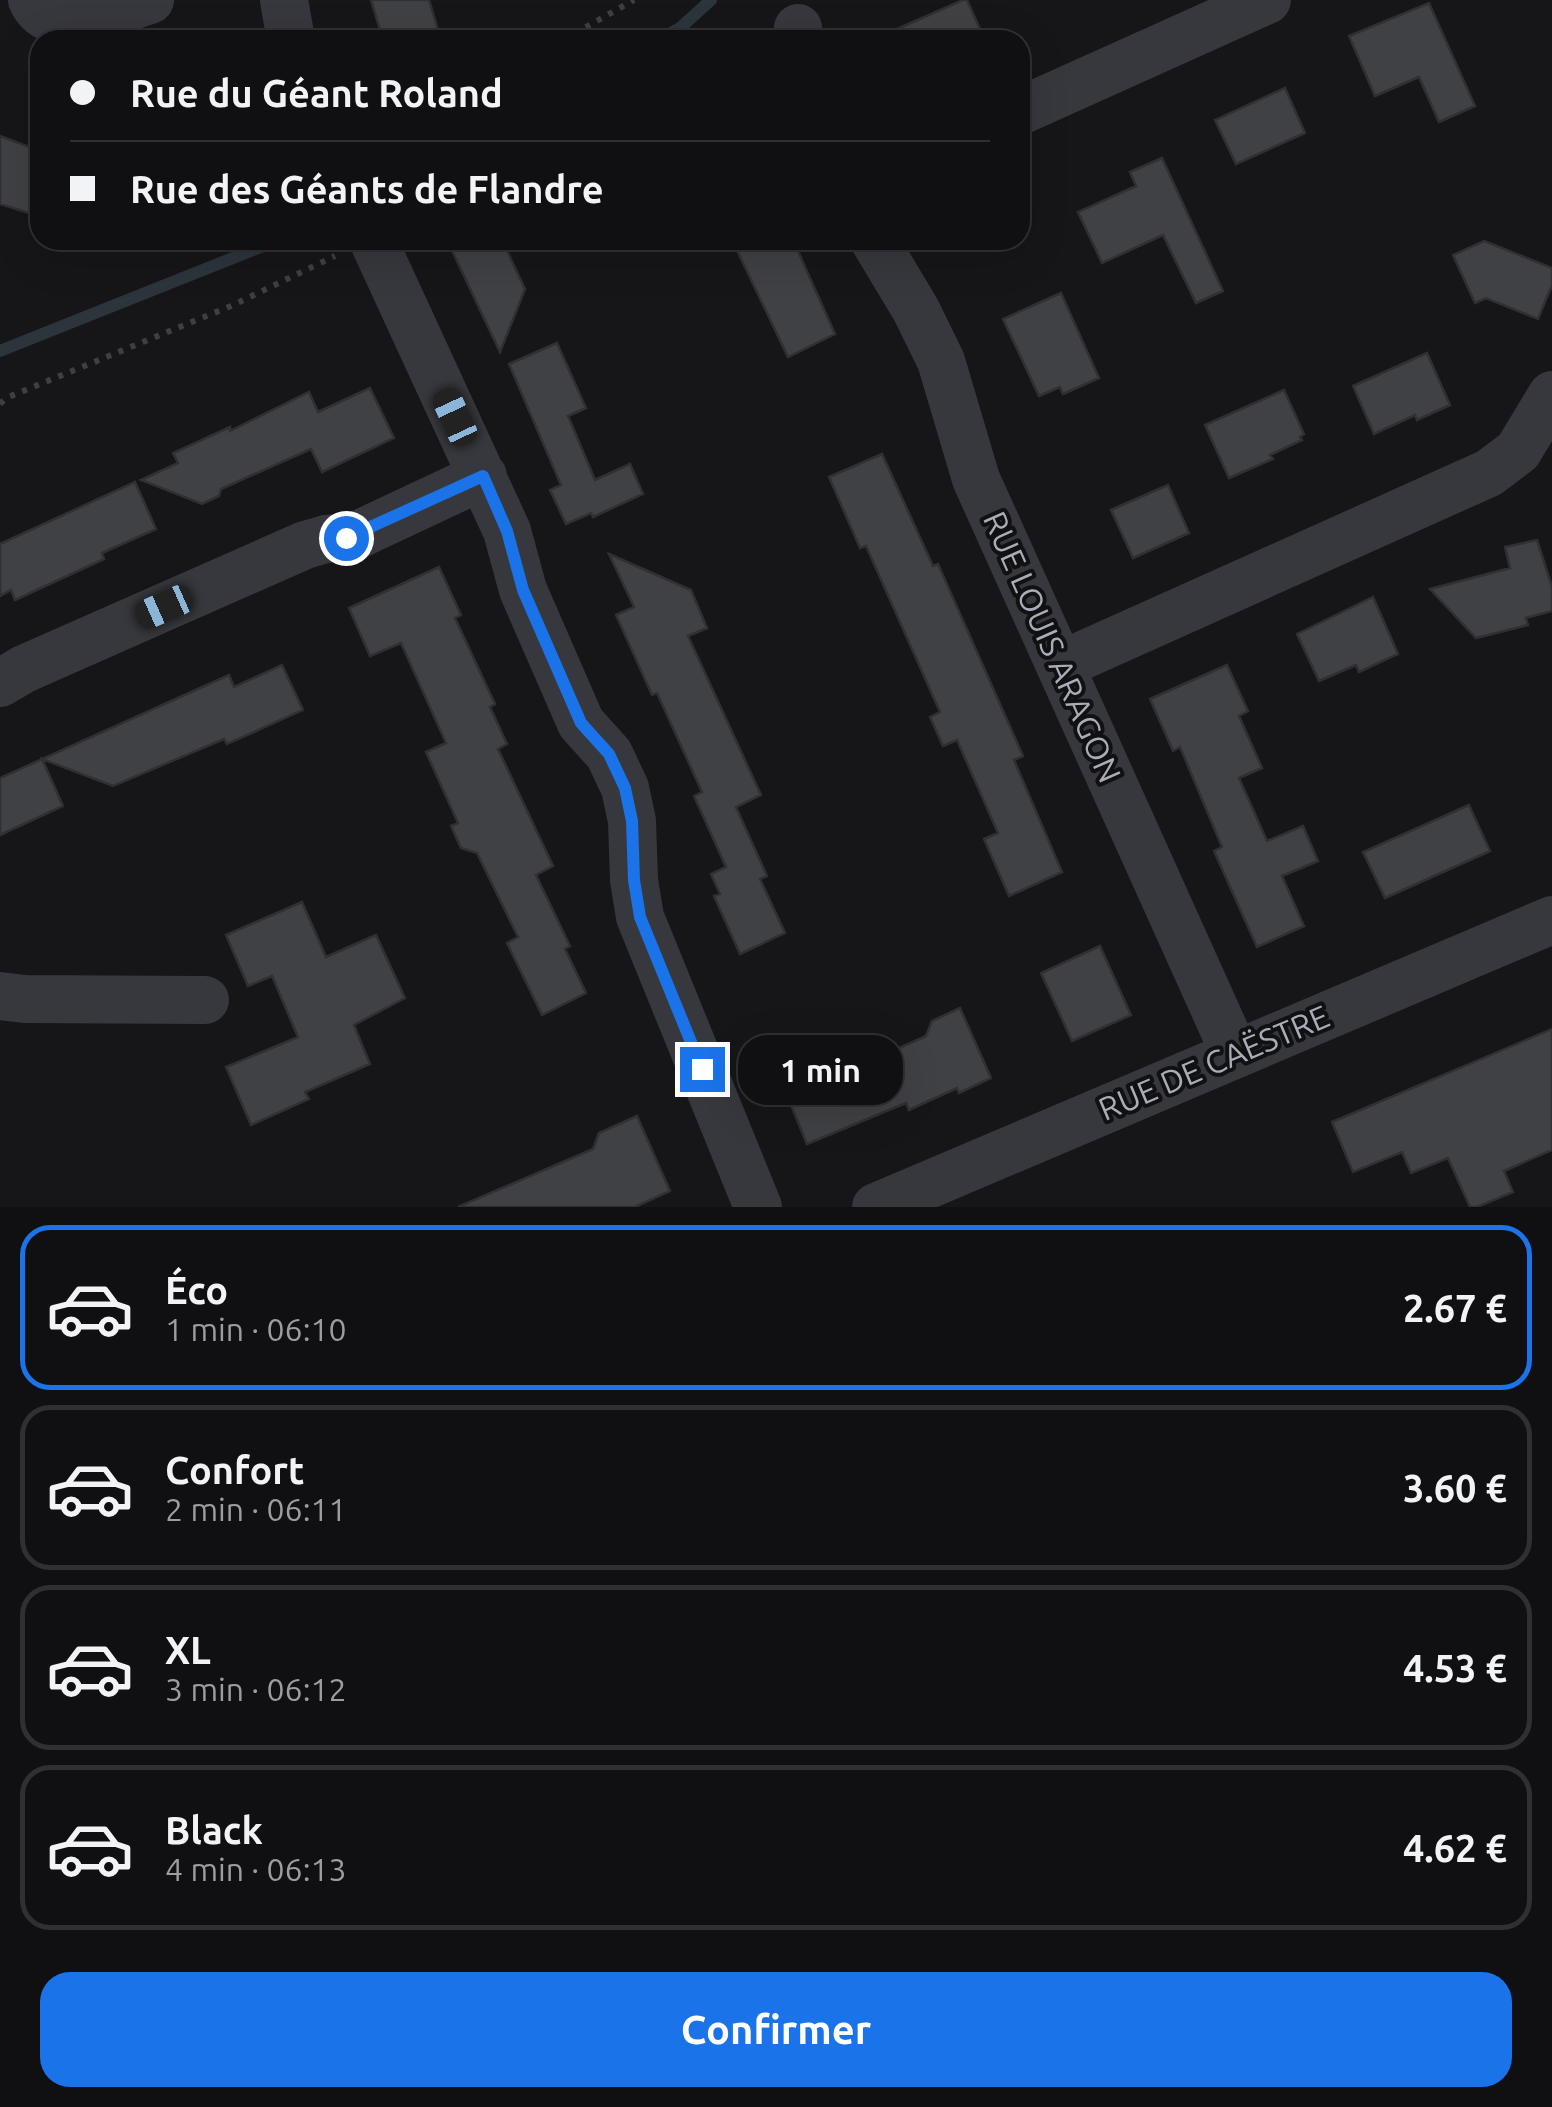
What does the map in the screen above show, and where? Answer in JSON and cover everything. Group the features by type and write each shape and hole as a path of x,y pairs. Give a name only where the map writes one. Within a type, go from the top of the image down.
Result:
{"street":[{"path":"32,0 44,17 60,22 150,0"},
{"path":"284,0 289,30"},
{"path":"1030,107 1267,0"},
{"path":"365,250 483,476 507,531 523,590 581,723 609,754 625,788 632,821 640,917 758,1207"},
{"name":"RUE LOUIS ARAGON","path":"880,250 941,361 976,479 1235,1054"},
{"path":"1061,665 1488,473 1518,451 1552,395"},
{"path":"0,683 305,545 353,537 483,476"},
{"name":"RUE DE CAËSTRE","path":"876,1207 1552,920"},
{"path":"0,996 25,1000 205,1000"}],"path":[{"path":"580,30 634,0"},
{"path":"0,404 6,398 231,306 349,250"}],"building":[{"path":"371,0 429,0 438,30 380,30"},
{"path":"967,0 980,30 895,30"},
{"path":"1429,3 1475,106 1439,122 1419,77 1375,96 1349,36"},
{"path":"1285,88 1305,133 1236,164 1215,120"},
{"path":"0,136 30,147 30,213 0,204"},
{"path":"1162,158 1223,291 1196,303 1163,235 1102,263 1078,212 1136,186 1130,172"},
{"path":"1484,241 1552,268 1552,285 1538,319 1486,298 1475,303 1453,255"},
{"path":"452,250 507,250 525,289 500,352"},
{"path":"737,250 797,250 835,334 788,357"},
{"path":"1061,293 1099,378 1063,394 1060,387 1039,396 1003,319"},
{"path":"557,343 586,408 568,416 595,480 630,464 643,494 593,517 591,513 566,524 550,490 561,485 509,364"},
{"path":"1427,353 1450,405 1417,420 1415,415 1374,434 1353,386"},
{"path":"370,388 394,438 322,472 311,449 221,489 219,496 202,504 141,480 178,463 173,453 230,427 230,431 309,392 318,412"},
{"path":"1284,390 1304,434 1302,440 1270,455 1273,459 1229,478 1205,425"},
{"path":"882,454 933,566 938,564 1023,756 1014,760 1062,872 1009,896 984,839 998,833 957,740 943,746 930,717 940,712 866,546 860,548 829,477"},
{"path":"135,482 156,529 102,553 104,559 15,600 11,590 0,596 0,544"},
{"path":"1168,485 1189,533 1133,558 1111,510"},
{"path":"1537,540 1552,587 1552,611 1526,618 1528,625 1476,638 1430,589 1510,568 1505,547"},
{"path":"609,554 691,590 707,628 688,636 761,795 736,807 767,876 760,879 785,933 740,954 714,896 720,894 711,874 726,867 694,796 702,792 616,615 634,607"},
{"path":"439,567 461,615 455,618 495,704 490,707 507,744 498,749 553,866 536,875 570,946 565,949 586,993 542,1015 507,943 518,937 477,853 461,848 451,826 458,823 426,752 446,743 401,643 370,656 349,608"},
{"path":"1373,597 1398,654 1359,672 1356,665 1319,681 1297,634"},
{"path":"282,665 303,710 227,744 224,739 113,786 42,759 229,675 234,687"},
{"path":"1227,665 1248,711 1239,716 1262,768 1239,778 1267,841 1303,826 1318,861 1282,876 1304,926 1257,947 1214,851 1222,847 1180,747 1173,751 1150,699"},
{"path":"42,759 63,806 0,835 0,778"},
{"path":"1469,805 1490,851 1385,898 1363,852"},
{"path":"302,902 326,957 376,935 405,998 354,1025 370,1064 305,1092 309,1099 251,1125 226,1067 298,1037 272,976 248,986 226,935"},
{"path":"1100,946 1131,1015 1072,1041 1041,973"},
{"path":"960,1008 991,1078 959,1093 957,1088 909,1110 906,1103 807,1144 788,1098 794,1083 841,1063 843,1069 862,1061 864,1064 926,1036 932,1021"},
{"path":"1552,1029 1552,1150 1504,1171 1513,1192 1470,1207 1448,1158 1411,1173 1402,1152 1353,1172 1332,1122"},
{"path":"637,1116 670,1191 635,1207 458,1207 593,1149 599,1133"}],"waterway":[{"path":"676,30 711,0"},
{"path":"0,351 253,250"}],"route":[{"path":"346,538 483,476 507,531 523,590 581,723 609,754 625,788 632,821 640,917 702,1069"}]}
